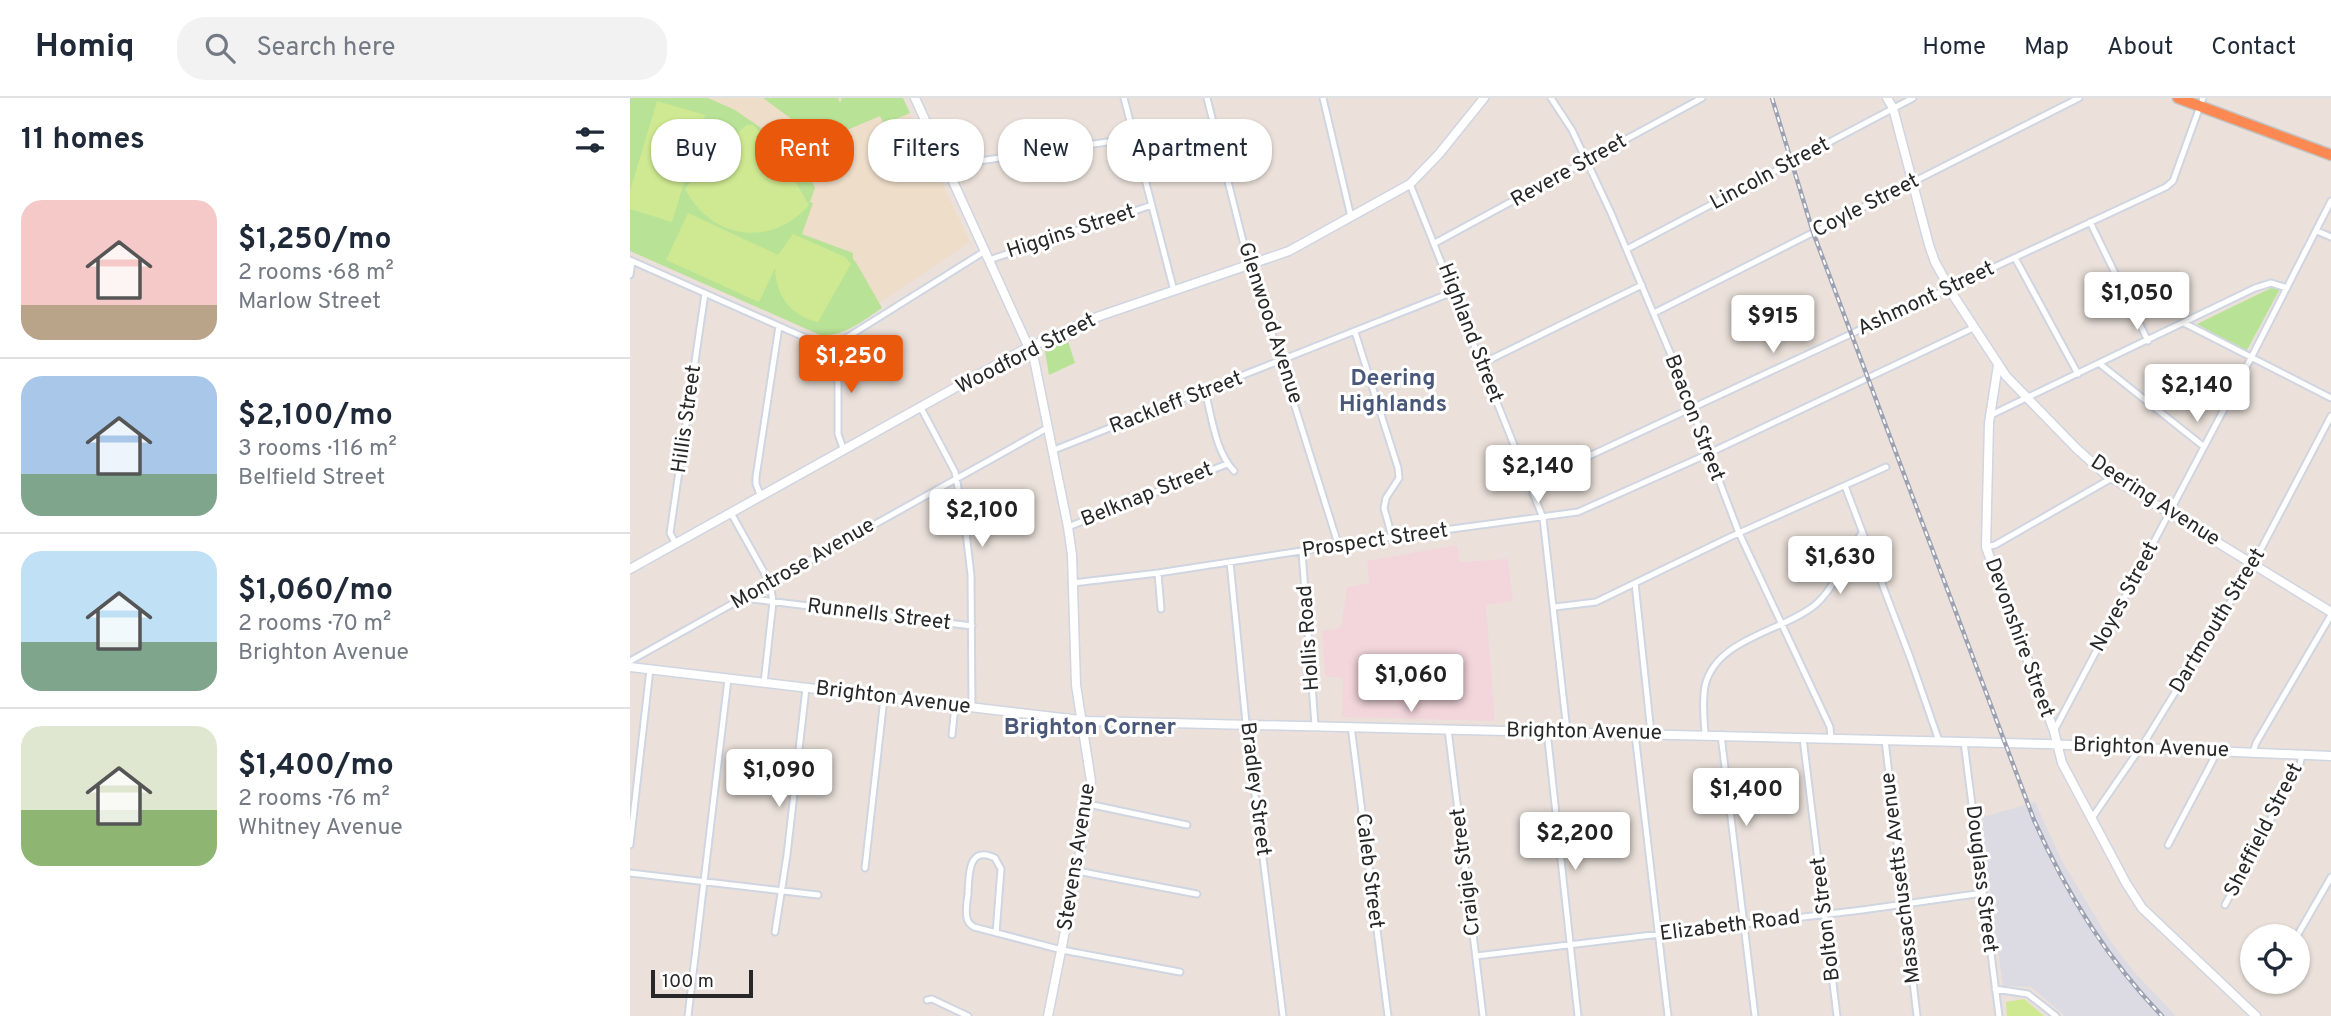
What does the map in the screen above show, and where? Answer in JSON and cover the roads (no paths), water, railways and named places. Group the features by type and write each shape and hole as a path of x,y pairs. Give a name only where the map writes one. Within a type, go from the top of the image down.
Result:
{"highway":[{"path":"2178,98 2202,102 2331,155"}],"main road":[{"name":"Stevens Avenue","path":"915,98 925,119"},
{"name":"Woodford Street","path":"630,569 1029,348 1094,318 1289,251 1351,217 1410,184 1439,154 1484,98"},
{"name":"Deering Avenue","path":"1887,98 1893,108 1935,262 1997,365 2085,457 2112,478 2331,613"},
{"name":"Stevens Avenue","path":"953,182 1038,373 1068,527 1073,583 1076,685 1091,781 1077,871 1048,1016"},
{"name":"Devonshire Street","path":"1997,365 1990,416 1986,547 2054,731 2062,764 2126,883 2143,908 2256,1016"},
{"name":"Brighton Avenue","path":"630,667 1080,720 2056,744 2331,756"}],"street":[{"path":"1124,98 1129,119"},
{"name":"Glenwood Avenue","path":"1207,98 1251,265 1339,547"},
{"path":"1323,98 1351,217"},
{"name":"Beacon Street","path":"1551,98 1572,130 1627,250 1739,533 1830,727 1831,739"},
{"name":"Revere Street","path":"1435,243 1702,98"},
{"name":"Lincoln Street","path":"1627,250 1913,98"},
{"name":"Coyle Street","path":"1654,313 2079,98"},
{"name":"Ashmont Street","path":"1530,484 2171,184 2202,102"},
{"path":"984,160 1107,142"},
{"path":"1146,182 1174,291"},
{"name":"Highland Street","path":"1410,184 1543,518 1567,731"},
{"name":"Noyes Street","path":"2054,731 2331,201"},
{"name":"Higgins Street","path":"989,260 1152,205"},
{"path":"2090,222 2148,341"},
{"path":"2317,231 2331,237"},
{"path":"630,275 631,260 818,342 838,343 985,251"},
{"path":"2015,258 2078,374"},
{"path":"1990,416 2265,284 2277,284 2287,288"},
{"path":"1481,364 1642,285"},
{"name":"Rackleff Street","path":"1054,450 1453,292"},
{"name":"Hillis Street","path":"676,544 670,533 705,293"},
{"path":"2184,323 2331,398"},
{"path":"761,497 756,477 779,326"},
{"name":"Prospect Street","path":"1073,583 1586,510 1973,328"},
{"path":"1355,332 1398,468 1399,478 1386,498 1384,508 1392,537"},
{"path":"838,343 838,434 844,451"},
{"path":"2100,364 2203,446"},
{"path":"1205,391 1227,464 1234,471"},
{"path":"920,408 957,477 969,552 972,707"},
{"name":"Dartmouth Street","path":"2092,818 2141,747 2253,565 2331,415"},
{"name":"Montrose Avenue","path":"630,661 1049,427"},
{"name":"Belknap Street","path":"1068,527 1227,464"},
{"path":"1555,607 1596,602 1739,533 1886,467"},
{"path":"1986,547 1997,544 2112,478"},
{"path":"1845,486 1939,741"},
{"path":"731,513 770,583 773,602 764,683"},
{"path":"1705,734 1705,686 1709,673 1717,662 1735,648 1805,611 1824,596 1862,533"},
{"name":"Hollis Road","path":"1302,552 1315,724"},
{"name":"Bradley Street","path":"1230,562 1246,723 1283,1016"},
{"path":"1158,573 1161,609"},
{"path":"1635,583 1651,733"},
{"name":"Runnells Street","path":"744,598 972,626"},
{"path":"2253,752 2331,613"},
{"path":"630,845 650,669"},
{"path":"688,1016 727,679"},
{"path":"775,932 806,688"},
{"path":"865,869 884,698"},
{"path":"952,735 955,706"},
{"name":"Caleb Street","path":"1351,726 1388,1016"},
{"name":"Craigie Street","path":"1448,729 1483,1016"},
{"path":"1547,731 1578,1016"},
{"path":"1634,733 1668,1016"},
{"path":"1721,735 1755,1016"},
{"name":"Bolton Street","path":"1803,738 1837,1016"},
{"name":"Massachusetts Avenue","path":"1885,740 1917,1016"},
{"name":"Douglass Street","path":"1964,742 1999,1016"},
{"path":"2168,845 2213,760 2215,751"},
{"name":"Sheffield Street","path":"2225,905 2300,764 2302,755"},
{"path":"1088,804 1187,825"},
{"path":"996,933 1001,869 995,858 985,855 975,859 970,865 967,917 976,929 1062,950 1180,972"},
{"path":"1077,871 1197,894"},
{"path":"630,873 818,895"},
{"path":"2304,924 2331,877"},
{"name":"Elizabeth Road","path":"1476,956 1744,925 1983,893"},
{"path":"1995,989 2028,994 2056,1016"},
{"path":"927,1000 932,999 968,1016"}],"railway":[{"path":"1772,98 1813,232 2034,820 2089,924 2123,971 2162,1016"}],"district":[{"name":"Deering Highlands","path":"1393,392"},
{"name":"Brighton Corner","path":"1090,728"}]}
